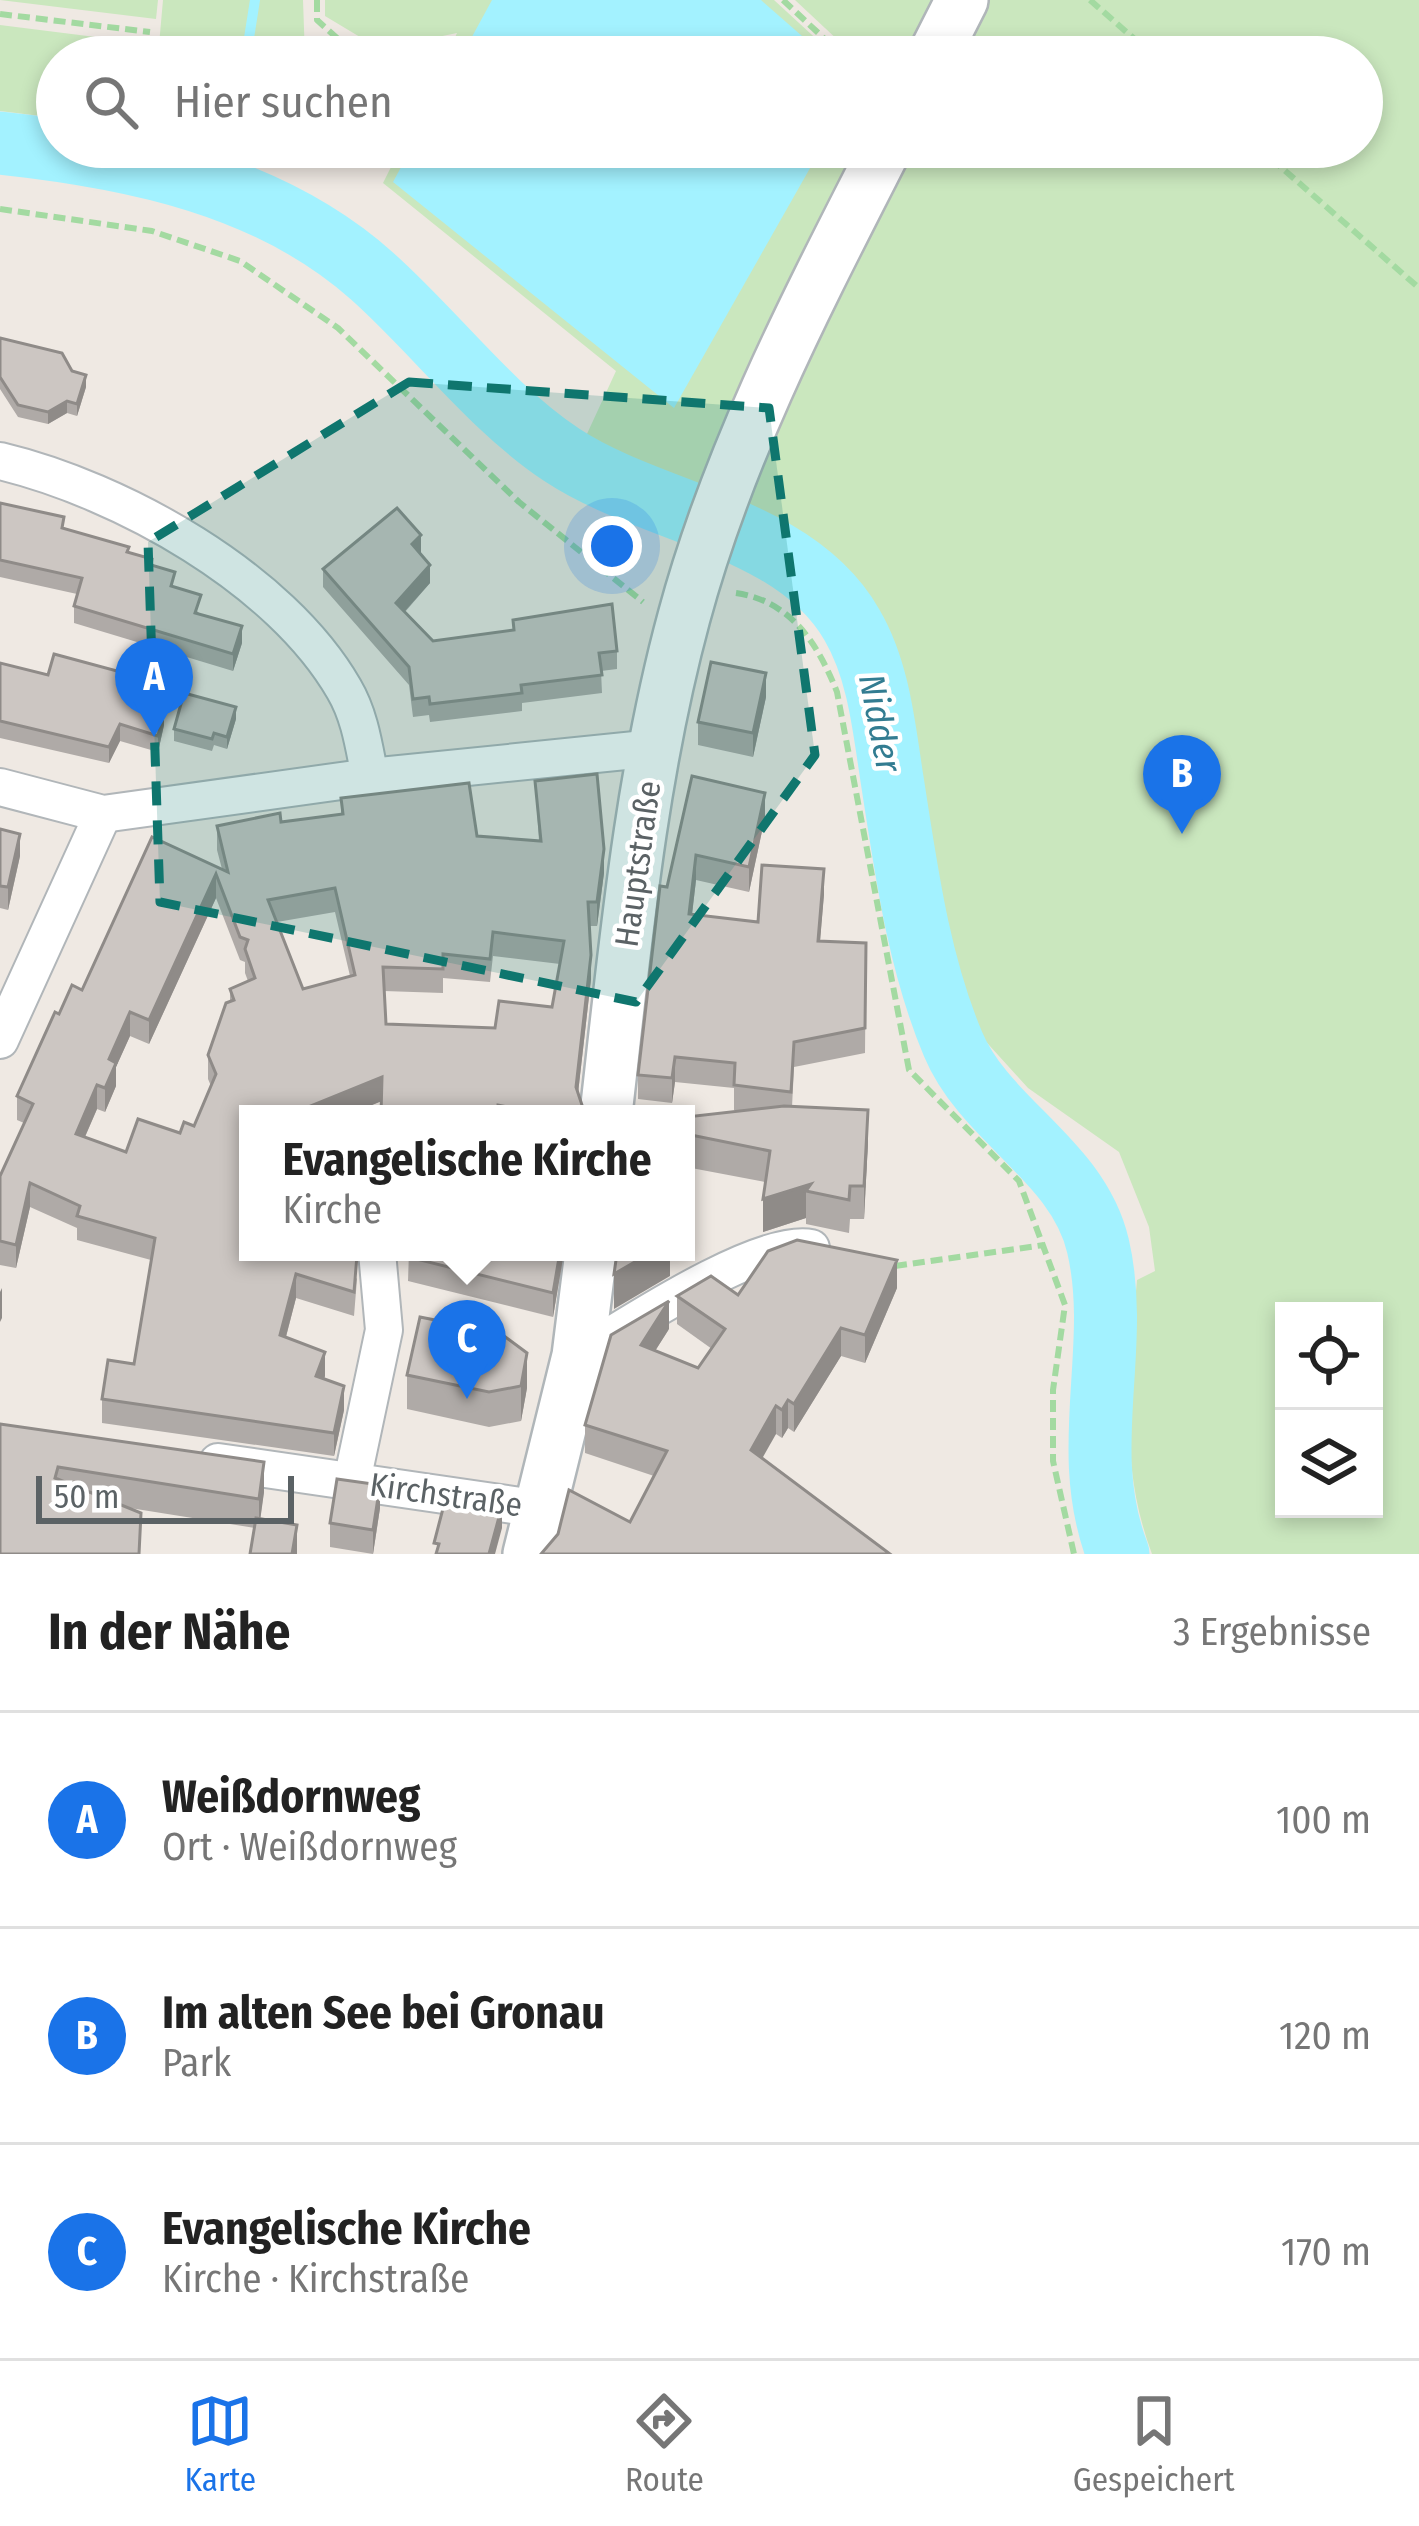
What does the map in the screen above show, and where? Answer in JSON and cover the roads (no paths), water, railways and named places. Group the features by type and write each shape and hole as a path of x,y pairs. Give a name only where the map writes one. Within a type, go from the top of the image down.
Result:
{"street":[{"path":"944,36 962,0"},
{"name":"Hauptstraße","path":"607,1105 655,748 742,442 876,168"},
{"path":"0,461 64,479 142,515 249,586 298,632 344,688 356,715 370,777"},
{"path":"0,787 103,814 370,777 655,748"},
{"path":"0,1040 103,814"},
{"path":"578,1356 708,1280 785,1247 799,1245 895,1266"},
{"name":"Kirchstraße","path":"352,1481 384,1330 378,1261"},
{"path":"535,1532 578,1356 590,1261"},
{"name":"Kirchstraße","path":"188,1458 352,1481 535,1532"}],"water":[{"path":"492,0 761,0 802,36 472,36"},
{"path":"401,168 810,168 674,408 393,182"}],"waterway":[{"path":"249,36 255,0"},
{"name":"Nidder","path":"0,143 36,147"},
{"name":"Nidder","path":"152,168 244,198 332,245 396,298 536,436 598,475 759,543 827,591 852,625 874,680 915,914 953,1044 986,1096 1071,1189 1098,1246 1105,1323 1101,1476 1118,1554"},
{"path":"224,189 228,168"}],"place":[{"name":"Weißdornweg","path":"154,737"},
{"name":"Im alten See bei Gronau","path":"1182,834"},
{"name":"Evangelische Kirche","path":"467,1399"}]}
